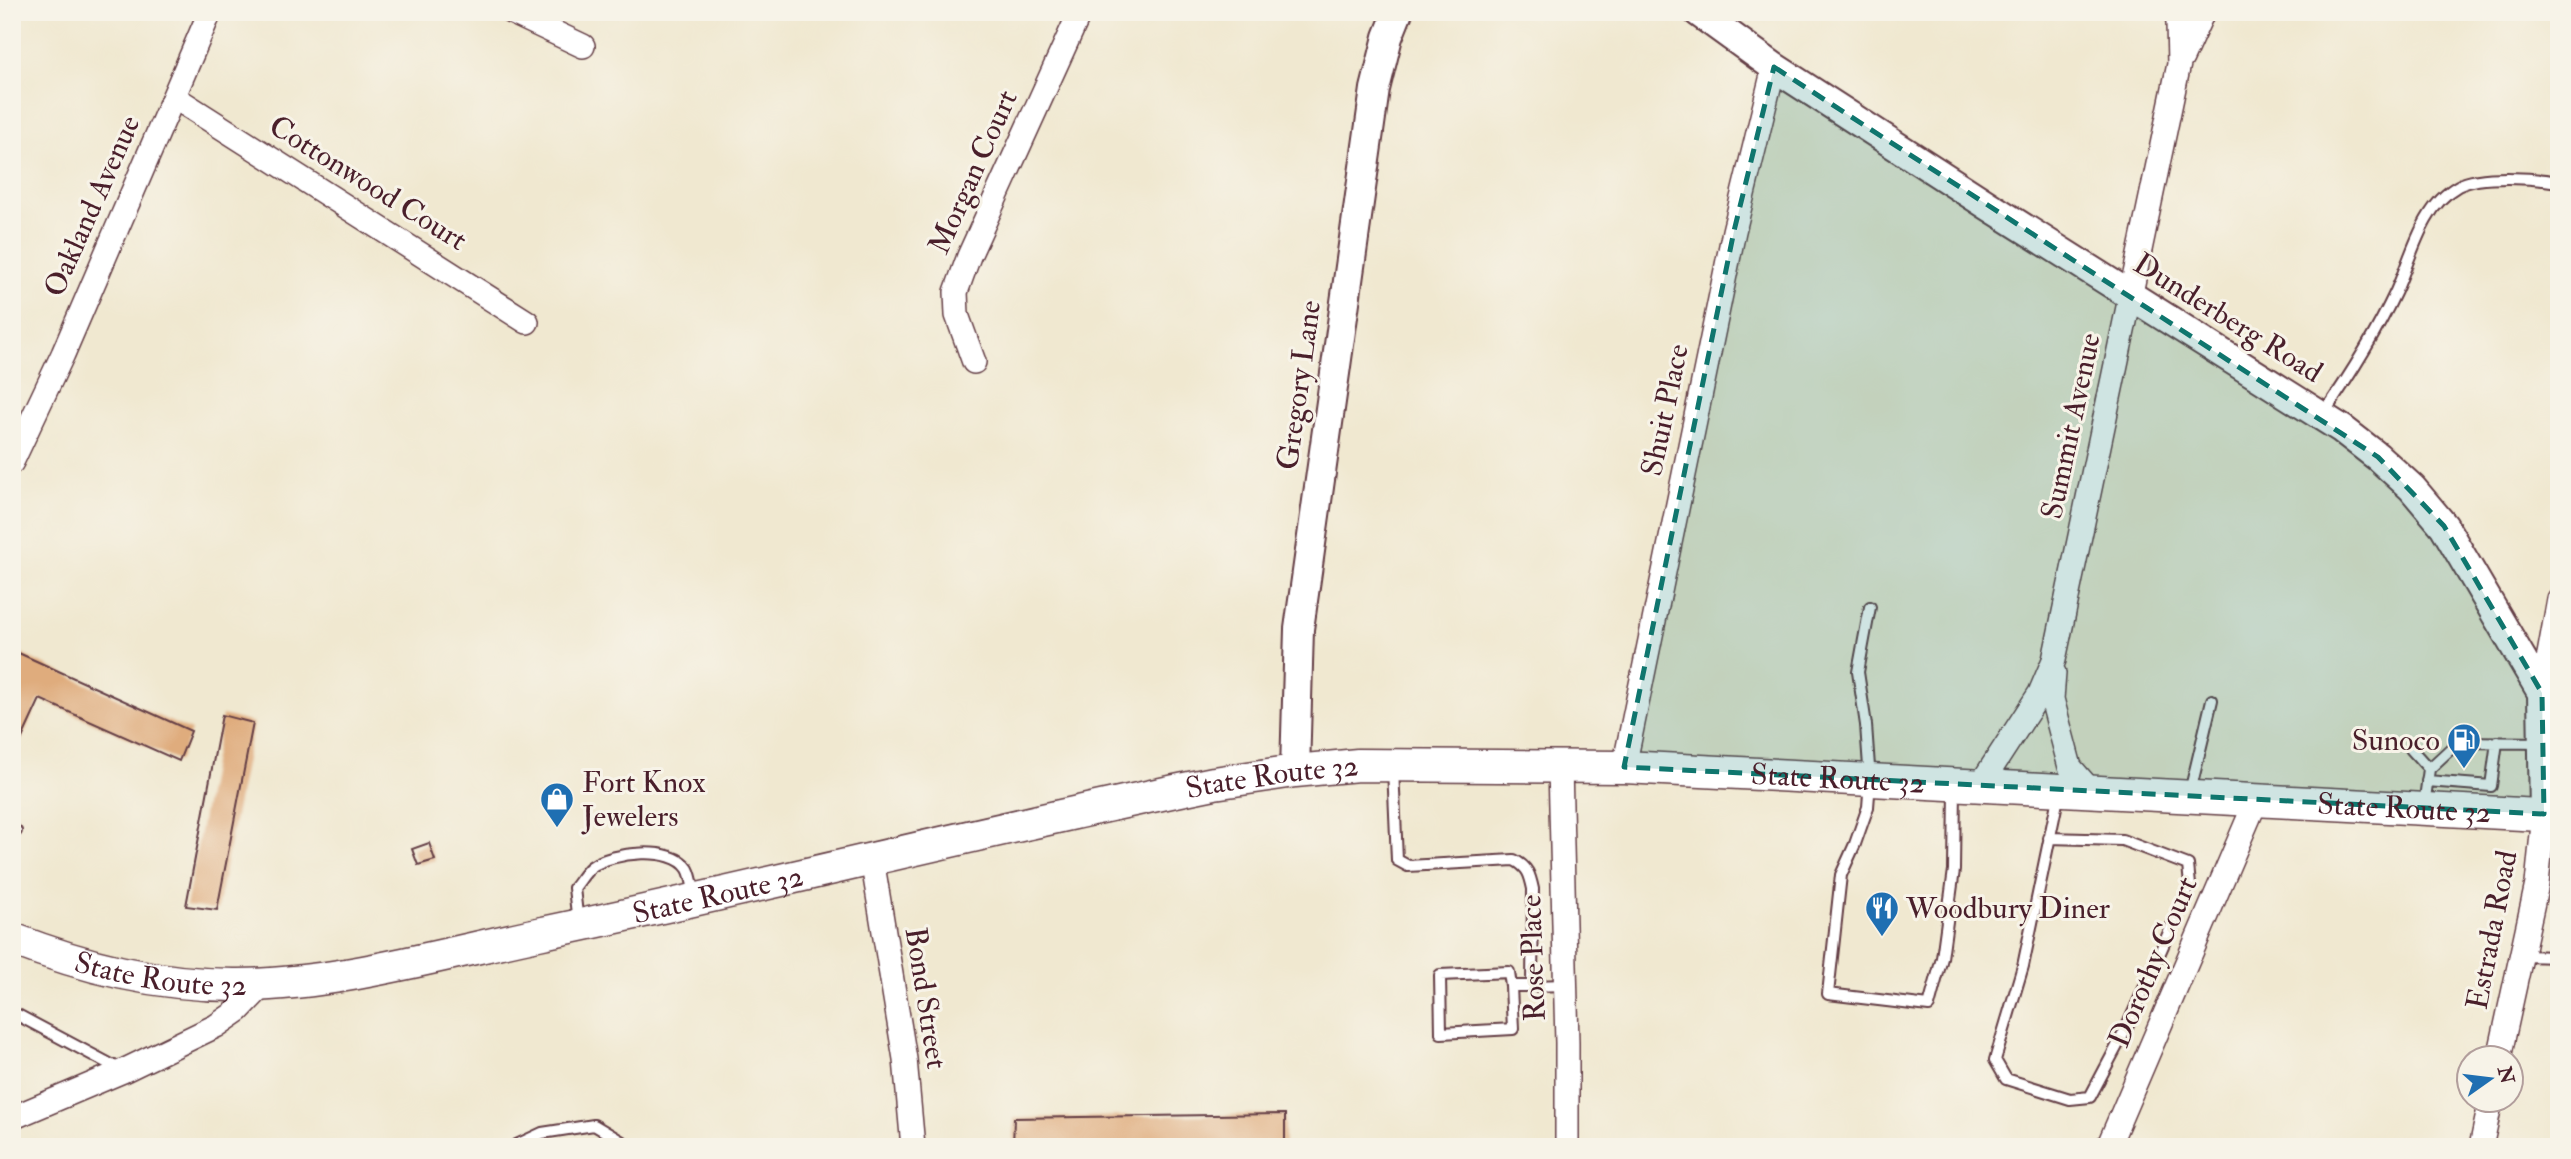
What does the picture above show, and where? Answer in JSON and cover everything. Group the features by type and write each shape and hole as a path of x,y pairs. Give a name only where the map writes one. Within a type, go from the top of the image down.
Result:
{"main road":[{"name":"State Route 32","path":"12,939 87,965 130,976 189,983 263,985 343,974 578,926 1157,794 1329,767 1624,766 2256,801 2427,786 2551,815"}],"street":[{"name":"Oakland Avenue","path":"12,462 63,354 210,12"},
{"path":"511,12 583,46"},
{"name":"Morgan Court","path":"974,362 957,315 956,292 969,256 1080,12"},
{"name":"Gregory Lane","path":"1295,771 1301,615 1375,89 1388,37 1398,12"},
{"name":"Dunderberg Road","path":"1698,12 1774,67 2130,297 2322,416 2378,457 2412,488 2444,526 2542,693 2543,743 2551,815"},
{"name":"Summit Avenue","path":"2176,12 2179,64"},
{"name":"Summit Avenue","path":"1968,784 2040,693 2054,660 2179,64 2203,12"},
{"name":"Shuit Place","path":"1624,766 1734,231 1774,67"},
{"name":"Cottonwood Court","path":"174,97 527,322"},
{"path":"2542,693 2559,599"},
{"path":"2054,660 2052,699 2070,767 2092,792"},
{"name":"Rose Place","path":"1560,767 1567,1147"},
{"name":"Dorothy Court","path":"2108,1147 2256,801"},
{"name":"Estrada Road","path":"2502,1044 2551,815"},
{"name":"Bond Street","path":"872,859 905,1059 913,1147"},
{"path":"12,1118 123,1071 216,1026 239,1010 263,985"},
{"path":"2481,1147 2488,1114"}],"lane":[{"path":"2322,416 2363,352 2396,291 2432,210 2448,194 2459,185 2506,177 2531,177 2559,182"},
{"path":"1870,607 1858,672 1866,725 1870,781 1868,807 1841,875 1828,994 1928,1006 1942,958 1968,784"},
{"path":"2188,797 2212,700"},
{"path":"2427,786 2458,742 2543,743"},
{"path":"2427,786 2491,786 2497,742"},
{"path":"2411,749 2427,786"},
{"path":"1393,765 1395,853 1403,864 1408,866 1514,860 1523,865 1530,874 1533,889 1532,986"},
{"path":"2049,838 2122,840 2188,865 2190,886 2125,1031 2090,1097 2070,1099 2006,1079 1995,1060 2023,966 2049,838 2060,790"},
{"path":"578,926 574,888 591,867 610,859 641,853 668,854 688,869 695,900"},
{"path":"2521,956 2559,957"},
{"path":"1509,972 1511,986 1513,1029 1441,1033 1440,975 1509,972"},
{"path":"1511,986 1565,985"},
{"path":"12,1012 123,1071"},
{"path":"512,1147 542,1133 594,1125 631,1147"}],"highlighted area":[{"path":"1774,67 2378,457 2444,526 2542,693 2544,814 1624,767 1734,231"}],"building":[{"path":"12,650 191,731 179,761 40,699 12,760"},
{"path":"222,715 253,723 217,910 186,906"},
{"path":"429,843 435,860 418,865 412,849"},
{"path":"1285,1114 1285,1147 1013,1147 1014,1118"}],"place":[{"name":"Sunoco","path":"2464,770"},
{"name":"Fort Knox Jewelers","path":"557,829"},
{"name":"Woodbury Diner","path":"1882,938"}]}
